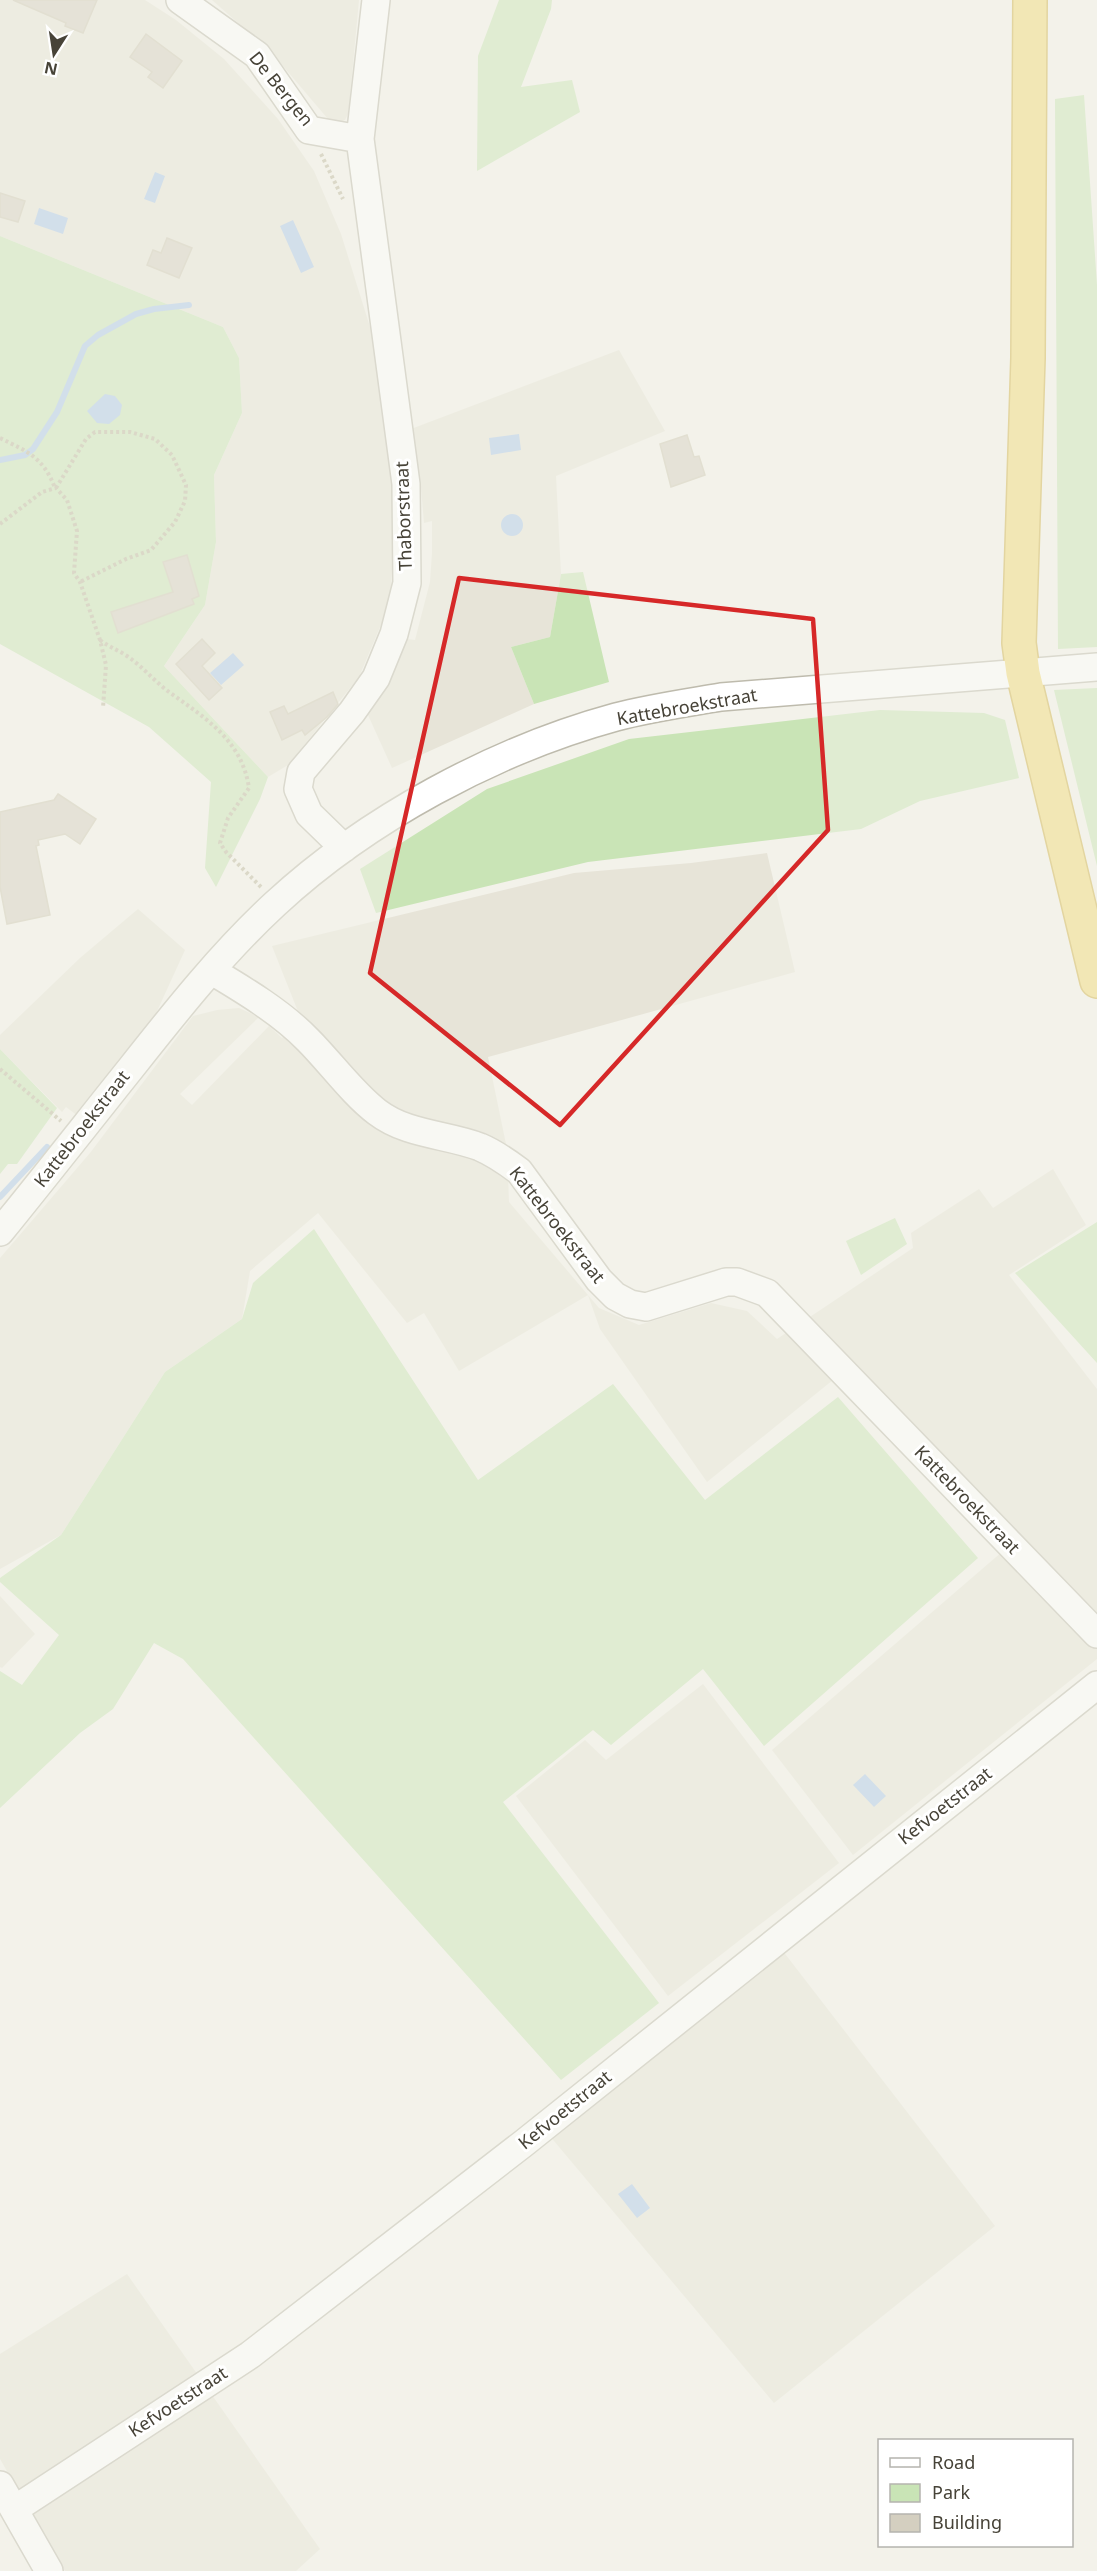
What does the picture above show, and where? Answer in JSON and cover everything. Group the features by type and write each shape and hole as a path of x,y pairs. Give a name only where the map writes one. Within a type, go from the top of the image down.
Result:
{"highway":[{"path":"1030,0 1028,358 1019,644 1023,673 1097,981"}],"street":[{"name":"De Bergen","path":"180,0 257,55 309,130 360,139"},
{"name":"Thaborstraat","path":"344,848 309,814 298,789 302,772 352,712 376,678 394,634 407,583 406,484 360,139 375,0"},
{"name":"Kattebroekstraat","path":"0,1232 191,992 276,903 344,848 455,780 546,740 616,717 721,697 1097,667"},
{"name":"Kattebroekstraat","path":"212,971 244,990 306,1038 376,1112 394,1123 421,1133 481,1147 519,1171 599,1280 615,1296 630,1304 646,1306 662,1303 715,1284 737,1281 767,1293 1097,1634"},
{"name":"Kefvoetstraat","path":"15,2509 250,2355 524,2143 1097,1685"},
{"path":"0,2485 49,2571"}],"path":[{"path":"0,524 42,492 56,488 86,439 95,432 130,432 155,439 172,455 186,485 185,501 175,522 151,550 126,559 80,582"},
{"path":"0,438 35,456 50,475 56,488 68,500 77,531 74,573 80,582 106,665 104,708"},
{"path":"100,640 109,648 126,655 168,691 212,722 236,752 246,771 249,788 228,818 220,843 276,903"},
{"path":"0,1069 77,1135"}],"highlighted area":[{"path":"459,578 813,619 828,830 560,1125 370,973"}],"shaded area":[{"path":"0,0 145,0 176,20 224,59 278,119 314,171 341,234 370,327 373,328 385,417 395,523 391,586 383,620 359,677 288,765 268,777 164,666 205,605 216,542 214,475 242,413 239,358 223,327 0,236"},
{"path":"212,0 359,0 348,114 345,120 340,122 328,119 271,52"},
{"path":"619,350 665,431 556,476 561,574 550,637 511,647 534,704 392,768 368,715 400,638 415,640 430,582 432,553 432,521 424,523 420,476 416,476 414,432 411,429"},
{"path":"767,853 795,972 488,1057 507,1149 509,1202 588,1295 459,1371 424,1313 407,1323 318,1213 250,1271 242,1319 165,1372 61,1535 0,1569 0,1258 90,1153 193,1016 239,1008 259,1017 180,1094 192,1105 269,1026 282,1038 301,1019 272,946 574,873 691,863"},
{"path":"138,909 185,950 153,1020 78,1116 66,1107 62,1112 0,1049 0,1035 80,958"},
{"path":"1053,1169 1086,1225 1009,1275 1097,1389 1097,1659 853,1855 772,1750 1010,1545 844,1371 707,1482 600,1329 588,1295 599,1308 639,1325 711,1303 747,1311 777,1339 913,1248 911,1233 979,1189 993,1208"},
{"path":"0,1596 35,1634 2,1668 0,1667"},
{"path":"703,1684 839,1863 668,1996 516,1796 585,1740 606,1760"},
{"path":"779,1946 995,2226 774,2403 549,2135"},
{"path":"127,2274 320,2549 296,2571 65,2571 0,2459 0,2354"}],"green space":[{"path":"499,0 552,0 551,9 521,87 572,80 580,112 477,171 478,56"},
{"path":"1084,95 1097,285 1097,647 1058,649 1055,99"},
{"path":"0,236 223,327 239,358 242,413 214,475 216,542 205,605 164,666 268,777 260,799 216,887 205,868 211,782 149,727 0,644"},
{"path":"583,572 609,682 534,704 511,647 550,637 561,574"},
{"path":"1097,688 1097,866 1054,690"},
{"path":"880,710 984,713 1005,720 1019,778 920,801 861,829 588,862 376,913 360,869 487,789 629,739"},
{"path":"0,1049 57,1108 17,1164 8,1164 0,1174"},
{"path":"895,1218 907,1244 861,1275 846,1241"},
{"path":"1097,1222 1097,1363 1015,1273"},
{"path":"314,1229 478,1480 613,1384 705,1500 838,1397 978,1558 764,1746 703,1669 611,1745 593,1730 503,1802 659,2003 561,2080 183,1659 154,1643 113,1709 80,1733 0,1808 0,1671 22,1685 59,1635 0,1582 0,1578 61,1535 165,1372 242,1319 253,1283"}],"water":[{"path":"155,172 165,176 155,203 144,199"},
{"path":"39,208 68,218 63,234 34,224"},
{"path":"293,220 314,267 301,273 280,226"},
{"path":"105,394 115,396 122,405 120,415 109,424 97,423 87,411"},
{"path":"519,434 521,450 491,455 489,438"},
{"path":"512,514 520,517 523,525 520,533 512,536 504,533 501,525 504,517"},
{"path":"233,653 244,665 221,685 210,673"},
{"path":"865,1774 886,1796 874,1807 853,1785"},
{"path":"632,2184 650,2208 637,2218 618,2194"}],"building":[{"path":"13,0 97,0 83,33"},
{"path":"146,34 182,61 163,88 148,77 152,72 130,57"},
{"path":"0,193 25,201 18,222 0,217"},
{"path":"167,238 192,248 179,278 147,265 153,250 161,253"},
{"path":"687,435 694,457 699,456 705,475 671,487 660,444"},
{"path":"187,555 199,596 192,599 194,604 118,633 111,612 173,592 163,562"},
{"path":"202,639 215,653 202,666 222,688 209,700 176,664"},
{"path":"333,692 338,704 327,717 305,735 302,730 282,740 270,712 284,706 288,714"},
{"path":"58,794 96,819 80,844 65,834 38,840 39,845 36,846 50,915 7,924 0,887 0,812 54,800"}],"waterway":[{"path":"0,460 25,455 33,449 57,412 85,346 98,335 136,314 154,309 189,305"},
{"path":"0,1197 47,1147"}]}
